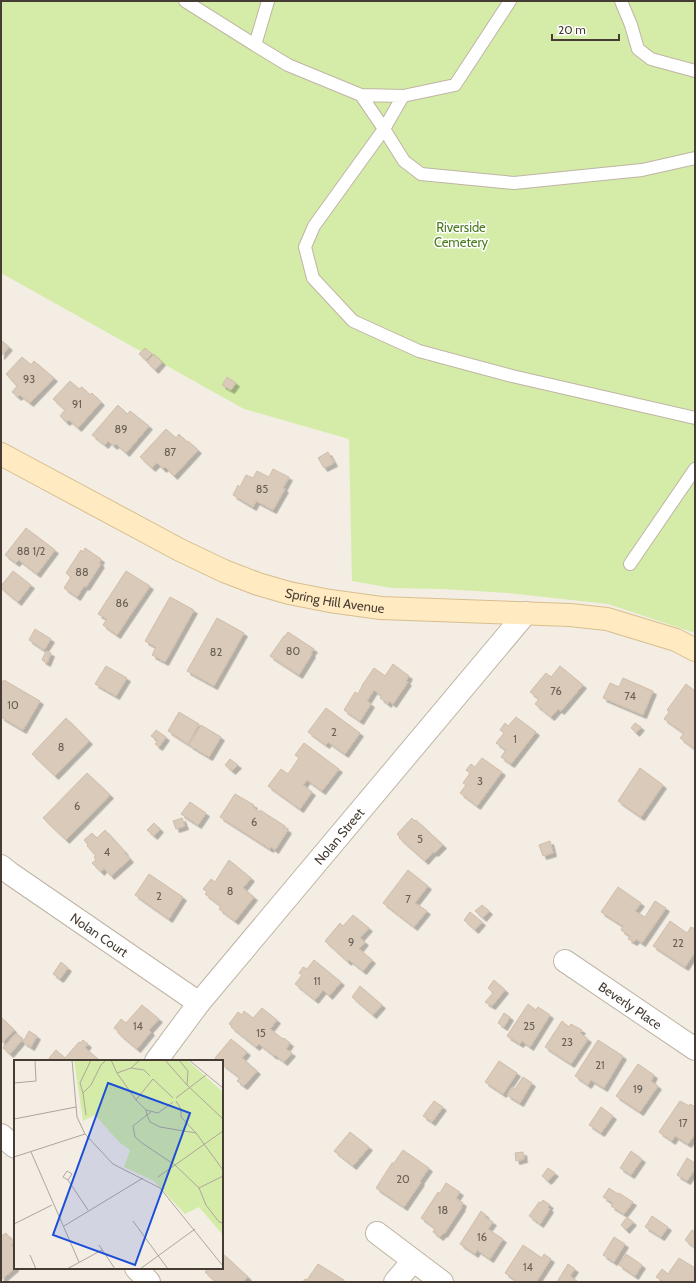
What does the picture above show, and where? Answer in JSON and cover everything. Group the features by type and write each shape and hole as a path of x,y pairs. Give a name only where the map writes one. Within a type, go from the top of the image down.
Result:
{"street":[{"name":"Spring Hill Avenue","path":"1,454 180,550 224,571 258,584 289,593 330,601 381,608 570,615 607,619 676,640 695,650"},
{"name":"Nolan Street","path":"157,1060 199,1003 526,613"},
{"name":"Nolan Court","path":"1,866 199,1003"},
{"name":"Beverly Place","path":"565,961 695,1049"},
{"path":"1,1135 14,1146"},
{"path":"377,1233 442,1282"},
{"path":"395,1282 414,1261"},
{"path":"137,1269 149,1282"}],"lane":[{"path":"185,1 288,65 361,95 403,96 455,85 510,1"},
{"path":"254,45 268,1"},
{"path":"621,1 631,25 638,48 651,59 695,71"},
{"path":"361,95 404,162 421,174 514,183 642,170 695,158"},
{"path":"403,96 384,129 314,226 305,247 313,278 353,321 419,351 512,376 695,418"},
{"path":"630,564 695,469"}],"green space":[{"name":"Riverside Cemetery","path":"1,1 695,1 695,633 608,604 508,593 392,588 352,581 349,439 244,409 1,273"}],"building":[{"path":"1,340 9,347 1,356"},
{"path":"145,348 152,354 146,360 139,354"},
{"path":"154,354 162,362 155,370 147,362"},
{"path":"22,357 31,365 34,361 54,378 30,403 20,395 18,397 12,392 17,386 6,374"},
{"path":"227,377 236,383 231,390 222,385"},
{"path":"70,381 79,389 82,387 90,395 92,393 101,402 78,428 69,420 66,422 60,416 65,410 53,399"},
{"path":"118,405 127,414 130,411 149,426 126,453 116,444 114,446 108,441 105,445 92,435"},
{"path":"166,429 176,438 179,434 198,450 174,476 165,467 163,469 157,463 152,468 140,457"},
{"path":"328,452 334,463 324,468 318,458"},
{"path":"273,469 289,477 283,488 285,489 273,510 256,501 253,507 233,495 238,485 240,487 246,475 253,478 257,471 269,477"},
{"path":"26,528 55,550 37,574 19,560 16,563 5,555"},
{"path":"85,548 101,559 99,563 101,564 86,587 84,586 77,597 64,588 71,577 66,573 81,550 83,552"},
{"path":"13,571 31,585 18,602 1,588"},
{"path":"126,571 150,586 117,635 103,625 107,619 98,614"},
{"path":"170,597 194,610 165,662 152,655 156,647 145,641"},
{"path":"217,618 244,633 214,686 187,671"},
{"path":"35,629 51,639 44,650 29,640"},
{"path":"288,632 314,649 299,675 270,656"},
{"path":"46,651 51,653 47,663 42,660"},
{"path":"393,664 409,676 406,681 408,682 393,704 389,701 388,704 380,698 382,696 374,690 367,701 371,704 360,721 344,710 355,692 358,694 374,668 385,676"},
{"path":"106,666 127,678 116,696 95,684"},
{"path":"560,666 583,685 561,711 558,709 551,717 535,704 539,699 530,692 546,673 551,677"},
{"path":"623,678 653,691 643,715 603,698 610,683 619,687"},
{"path":"4,680 40,701 23,730 1,717 1,684"},
{"path":"686,684 695,691 695,749 680,738 684,733 664,719 669,712 667,710"},
{"path":"326,708 360,733 345,754 328,742 326,745 308,732"},
{"path":"179,712 199,724 188,744 168,731"},
{"path":"516,717 536,732 511,764 501,757 506,750 496,743 504,733 500,730 505,723 508,726"},
{"path":"66,718 89,741 55,776 32,754"},
{"path":"635,723 641,727 636,733 631,728"},
{"path":"201,725 221,737 209,757 189,745"},
{"path":"156,730 166,737 159,747 155,744 158,741 151,736"},
{"path":"304,743 339,769 322,791 307,780 303,785 312,792 300,809 268,786 281,769 288,774 299,758 295,755"},
{"path":"482,758 502,772 477,806 460,793 466,785 463,783 470,773 466,770 471,764 475,767"},
{"path":"230,759 238,765 232,771 225,765"},
{"path":"640,768 663,785 641,817 618,801"},
{"path":"87,773 110,795 66,840 43,818"},
{"path":"235,794 254,805 253,807 259,812 260,810 285,826 284,827 288,830 275,850 271,847 270,849 220,817"},
{"path":"190,802 206,813 198,825 181,814"},
{"path":"182,818 185,826 176,829 173,821"},
{"path":"412,818 443,845 435,853 433,852 425,861 399,838 400,837 397,834"},
{"path":"154,823 160,829 154,836 147,830"},
{"path":"105,830 130,859 111,876 104,868 101,872 92,863 96,860 94,857 96,856 84,840 92,833 97,838"},
{"path":"550,841 553,853 543,856 539,845"},
{"path":"229,860 251,878 243,888 254,897 235,921 219,909 221,906 205,894 207,892 203,889 211,879 215,882"},
{"path":"408,870 428,886 415,903 427,911 414,927 383,903"},
{"path":"149,874 183,897 169,919 135,895"},
{"path":"618,887 641,903 635,911 645,917 655,901 666,908 642,943 636,939 634,942 628,939 630,936 621,930 623,926 601,912"},
{"path":"482,905 489,911 483,918 475,911"},
{"path":"470,912 482,922 475,930 464,920"},
{"path":"353,915 369,928 360,938 365,942 359,949 372,960 363,971 349,960 348,962 325,941 340,923 343,926"},
{"path":"670,921 687,933 691,927 695,929 695,952 685,967 653,946"},
{"path":"314,960 341,982 329,996 323,990 315,1000 295,984 302,975 299,973 303,967 307,969"},
{"path":"61,962 68,968 60,979 53,974"},
{"path":"494,980 505,990 492,1006 485,1002 493,993 488,988"},
{"path":"360,986 382,1005 373,1015 352,997"},
{"path":"528,1004 536,1010 538,1007 550,1015 530,1047 522,1041 520,1044 507,1036"},
{"path":"142,1005 159,1019 149,1030 151,1032 137,1049 114,1028 121,1019 126,1023"},
{"path":"262,1008 277,1020 270,1029 290,1043 286,1049 292,1053 284,1062 259,1044 256,1047 229,1024 238,1012 242,1015 244,1011 253,1018"},
{"path":"504,1013 510,1017 504,1027 498,1023"},
{"path":"1,1017 14,1030 1,1044"},
{"path":"562,1021 569,1027 571,1024 582,1030 580,1033 588,1039 571,1064 545,1047"},
{"path":"29,1031 37,1036 31,1047 23,1042"},
{"path":"16,1033 23,1039 10,1054 3,1048"},
{"path":"231,1039 247,1052 242,1058 257,1071 244,1086 237,1081 240,1078 223,1065 223,1060 217,1060 215,1058"},
{"path":"83,1040 88,1044 85,1048 98,1059 50,1060 49,1058 56,1050 65,1058 79,1042 80,1043"},
{"path":"598,1040 623,1056 604,1088 591,1080 588,1085 575,1076"},
{"path":"499,1061 517,1073 503,1094 485,1082"},
{"path":"638,1064 654,1075 651,1081 658,1086 640,1112 616,1096"},
{"path":"523,1077 532,1083 520,1103 507,1095 512,1087 515,1089"},
{"path":"434,1101 443,1107 432,1122 423,1116"},
{"path":"680,1101 689,1106 690,1104 695,1107 695,1134 688,1144 675,1136 672,1141 659,1132"},
{"path":"601,1107 613,1116 601,1133 589,1125"},
{"path":"350,1132 369,1147 353,1166 334,1151"},
{"path":"403,1150 429,1168 404,1207 376,1188 392,1163 394,1163"},
{"path":"631,1151 642,1159 631,1175 620,1168"},
{"path":"523,1152 524,1159 516,1161 515,1153"},
{"path":"687,1158 695,1163 695,1169 687,1181 677,1175"},
{"path":"548,1168 555,1173 548,1181 542,1176"},
{"path":"446,1183 460,1192 456,1198 463,1203 462,1207 444,1234 443,1233 440,1237 433,1232 435,1228 421,1218 438,1192 440,1193"},
{"path":"609,1188 633,1202 624,1214 611,1206 613,1203 603,1197"},
{"path":"543,1200 550,1205 548,1207 550,1209 540,1224 529,1216 539,1202 541,1203"},
{"path":"481,1211 486,1215 485,1217 493,1222 488,1229 503,1239 490,1259 477,1250 475,1254 460,1244"},
{"path":"652,1216 668,1227 661,1237 645,1227"},
{"path":"627,1217 633,1222 626,1230 621,1225"},
{"path":"692,1230 695,1232 695,1248 685,1240"},
{"path":"6,1233 14,1243 11,1245 14,1248 14,1269 1,1280 1,1236"},
{"path":"614,1237 625,1244 614,1262 603,1255"},
{"path":"523,1245 542,1258 544,1254 551,1259 536,1282 518,1282 505,1273"},
{"path":"223,1254 248,1277 243,1282 216,1282 205,1272 207,1269 223,1269"},
{"path":"626,1254 642,1265 635,1276 619,1265"},
{"path":"679,1258 695,1268 695,1282 664,1282 656,1277 662,1269 668,1274"},
{"path":"318,1264 344,1280 343,1282 303,1282 305,1279 307,1280"},
{"path":"568,1264 575,1269 570,1276 578,1282 557,1282"}]}
